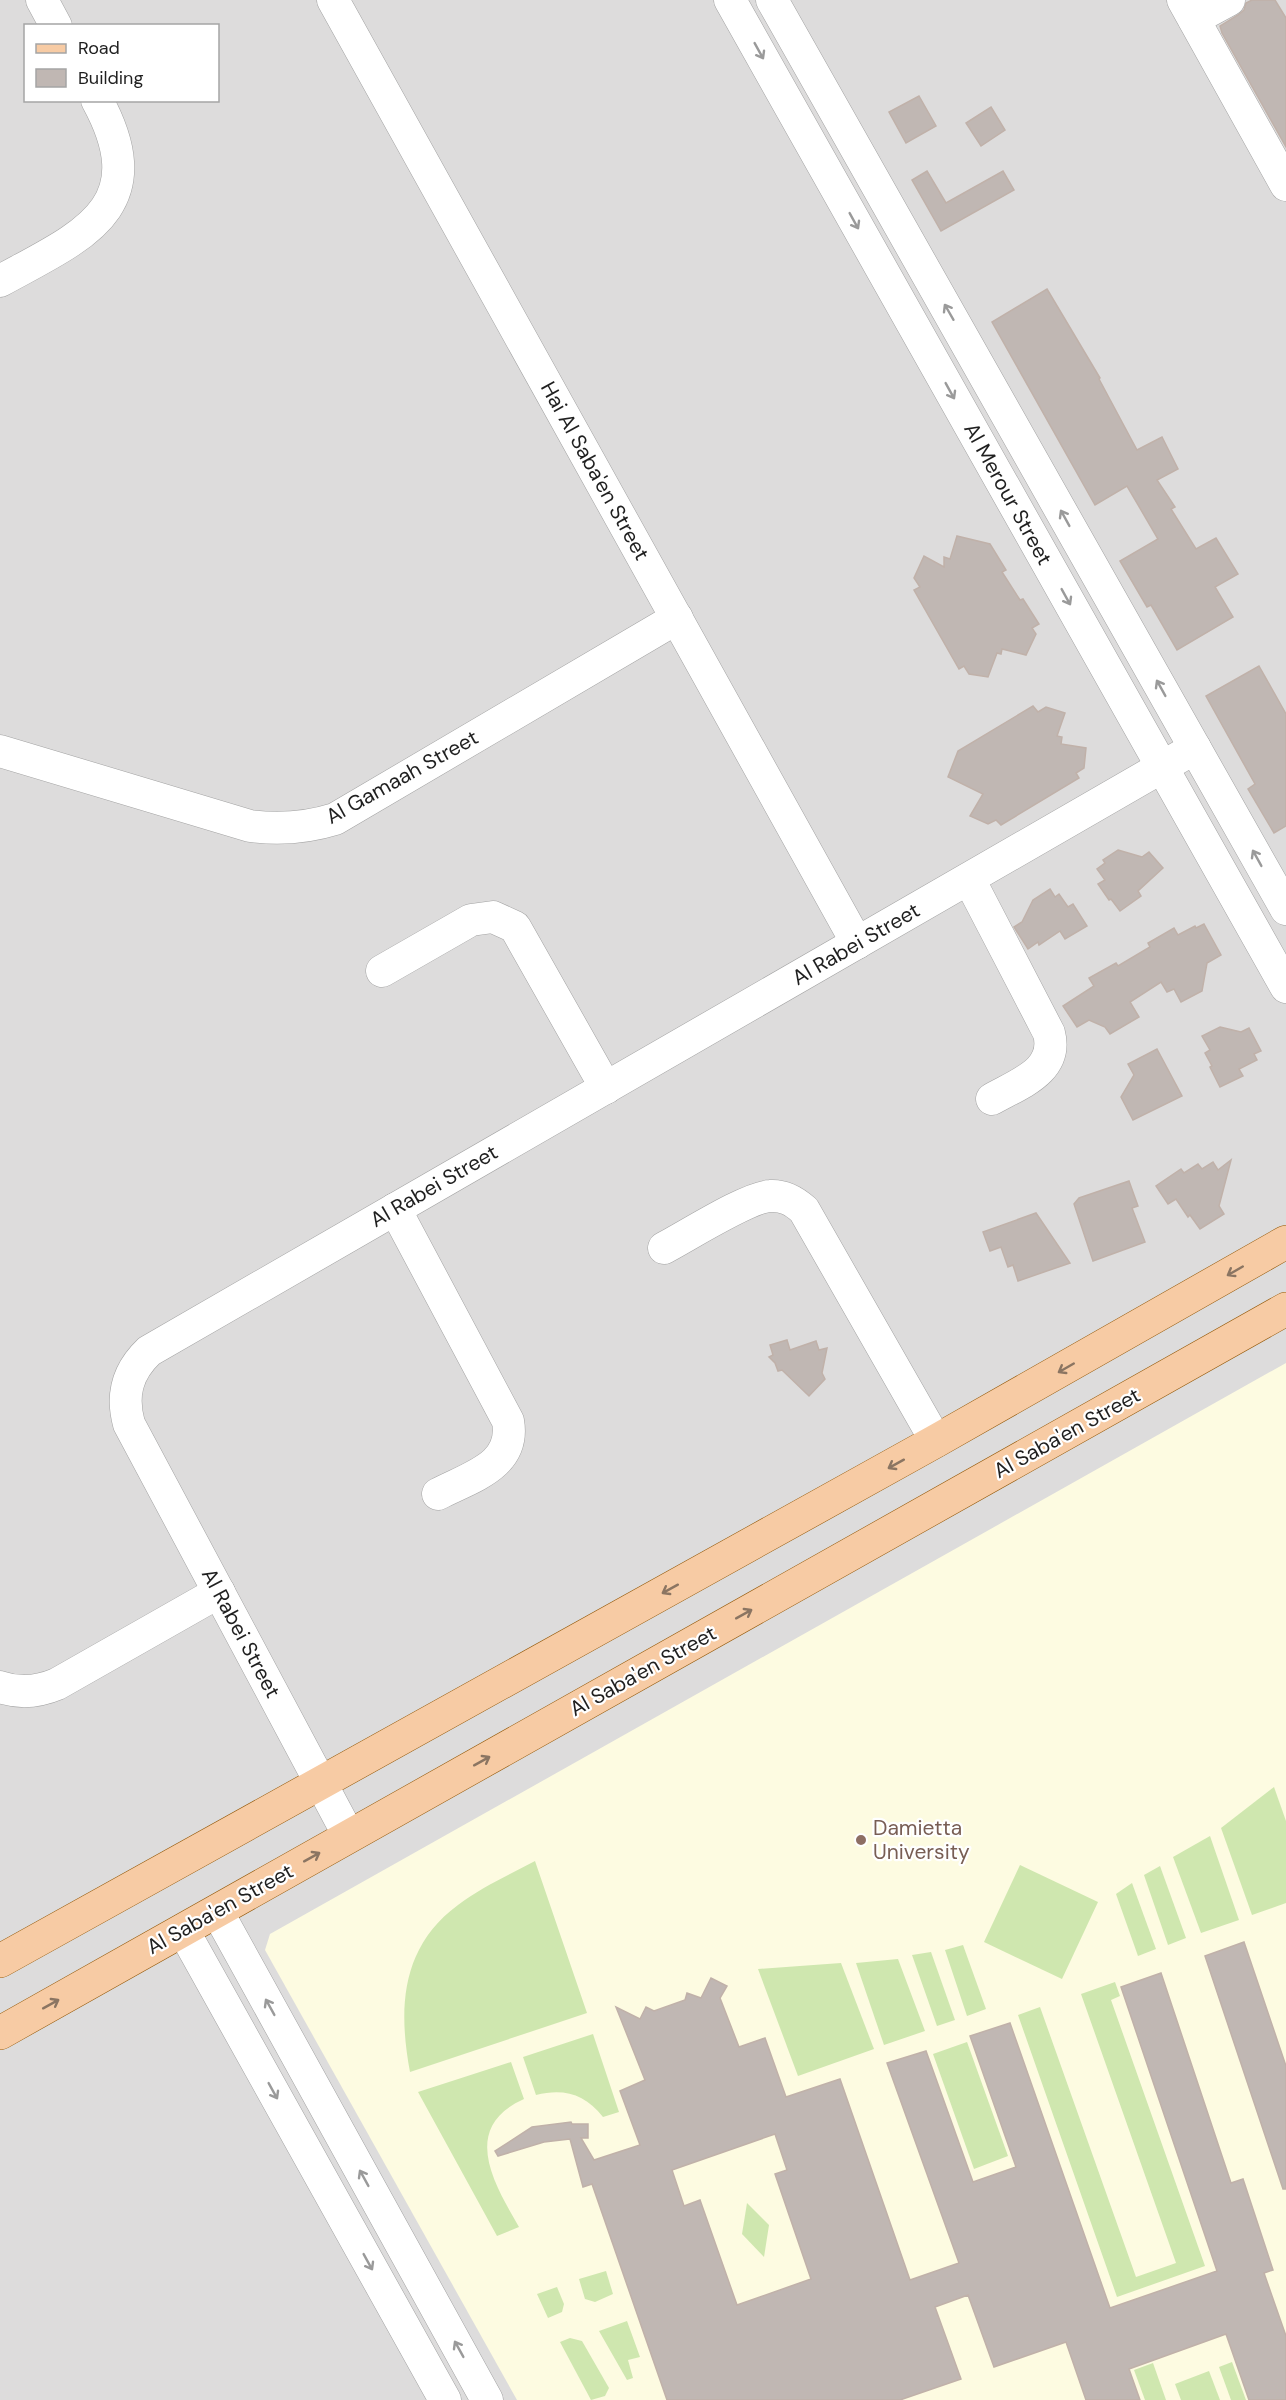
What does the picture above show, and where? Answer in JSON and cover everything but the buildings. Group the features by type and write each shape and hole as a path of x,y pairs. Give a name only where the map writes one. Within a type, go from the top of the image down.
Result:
{"main road":[{"path":"0,1961 936,1442 1286,1242"},
{"name":"Al Saba'en Street","path":"0,2033 1286,1309"}],"street":[{"path":"42,0 55,24"},
{"name":"Hai Al Saba'en Street","path":"333,0 857,943"},
{"name":"Al Merour Street","path":"730,0 1286,987"},
{"name":"Al Merour Street","path":"772,0 1286,909"},
{"path":"1229,0 1188,9 1286,184"},
{"path":"0,281 76,239 95,223 110,201 117,175 118,154 115,137 98,102"},
{"name":"Al Gamaah Street","path":"0,752 250,826 273,829 316,825 335,819 677,618"},
{"name":"Al Rabei Street","path":"349,1836 129,1424 124,1401 129,1378 139,1361 149,1351 1195,748"},
{"path":"969,879 1049,1033 1051,1043 1051,1052 1043,1068 992,1099"},
{"path":"382,971 471,920 493,917 509,922 515,927 606,1088"},
{"path":"664,1248 757,1198 778,1196 797,1203 804,1210 936,1442"},
{"path":"395,1209 508,1421 510,1431 506,1450 495,1464 438,1494"},
{"path":"0,1687 24,1692 57,1684 219,1592"},
{"path":"217,1911 487,2400"},
{"path":"183,1930 445,2400"}],"shaded area":[{"path":"0,0 1286,0 1286,2400 0,2400"},
{"name":"Damietta University","path":"1286,1363 1286,2400 517,2400 265,1950 270,1934"}],"green space":[{"path":"1274,1787 1286,1821 1286,1903 1252,1915 1221,1828"},
{"path":"1210,1836 1239,1920 1201,1933 1173,1857"},
{"path":"535,1861 587,2013 410,2072 404,2025 405,2002 408,1980 425,1940 439,1922 458,1905"},
{"path":"1020,1865 1098,1902 1062,1979 984,1942"},
{"path":"1160,1866 1186,1938 1168,1945 1144,1875"},
{"path":"1132,1883 1156,1949 1138,1956 1116,1894"},
{"path":"963,1945 986,2009 967,2016 945,1950"},
{"path":"931,1952 955,2020 937,2026 912,1955"},
{"path":"898,1959 925,2031 884,2045 856,1963"},
{"path":"841,1963 874,2049 798,2076 758,1969"},
{"path":"1115,1982 1120,1996 1111,2000 1205,2266 1117,2297 1018,2015 1040,2007 1136,2277 1176,2263 1081,1994"},
{"path":"593,2034 619,2112 603,2117 589,2103 573,2095 556,2092 536,2095 523,2057"},
{"path":"967,2042 1008,2156 974,2169 933,2054"},
{"path":"511,2062 524,2099 504,2111 492,2125 488,2141 488,2158 493,2176 519,2227 497,2236 418,2092"},
{"path":"747,2203 769,2225 764,2257 742,2234"},
{"path":"606,2271 613,2294 595,2302 585,2299 579,2279"},
{"path":"557,2287 564,2304 562,2312 548,2318 537,2294"},
{"path":"627,2321 640,2357 628,2360 633,2378 627,2380 599,2331"},
{"path":"570,2338 582,2341 609,2388 605,2396 591,2400 560,2342"},
{"path":"1232,2362 1246,2400 1231,2400 1219,2367"},
{"path":"1153,2363 1166,2400 1145,2400 1134,2370"},
{"path":"1209,2371 1220,2400 1181,2400 1175,2384"}],"place":[{"name":"Damietta University","path":"861,1840"}]}
